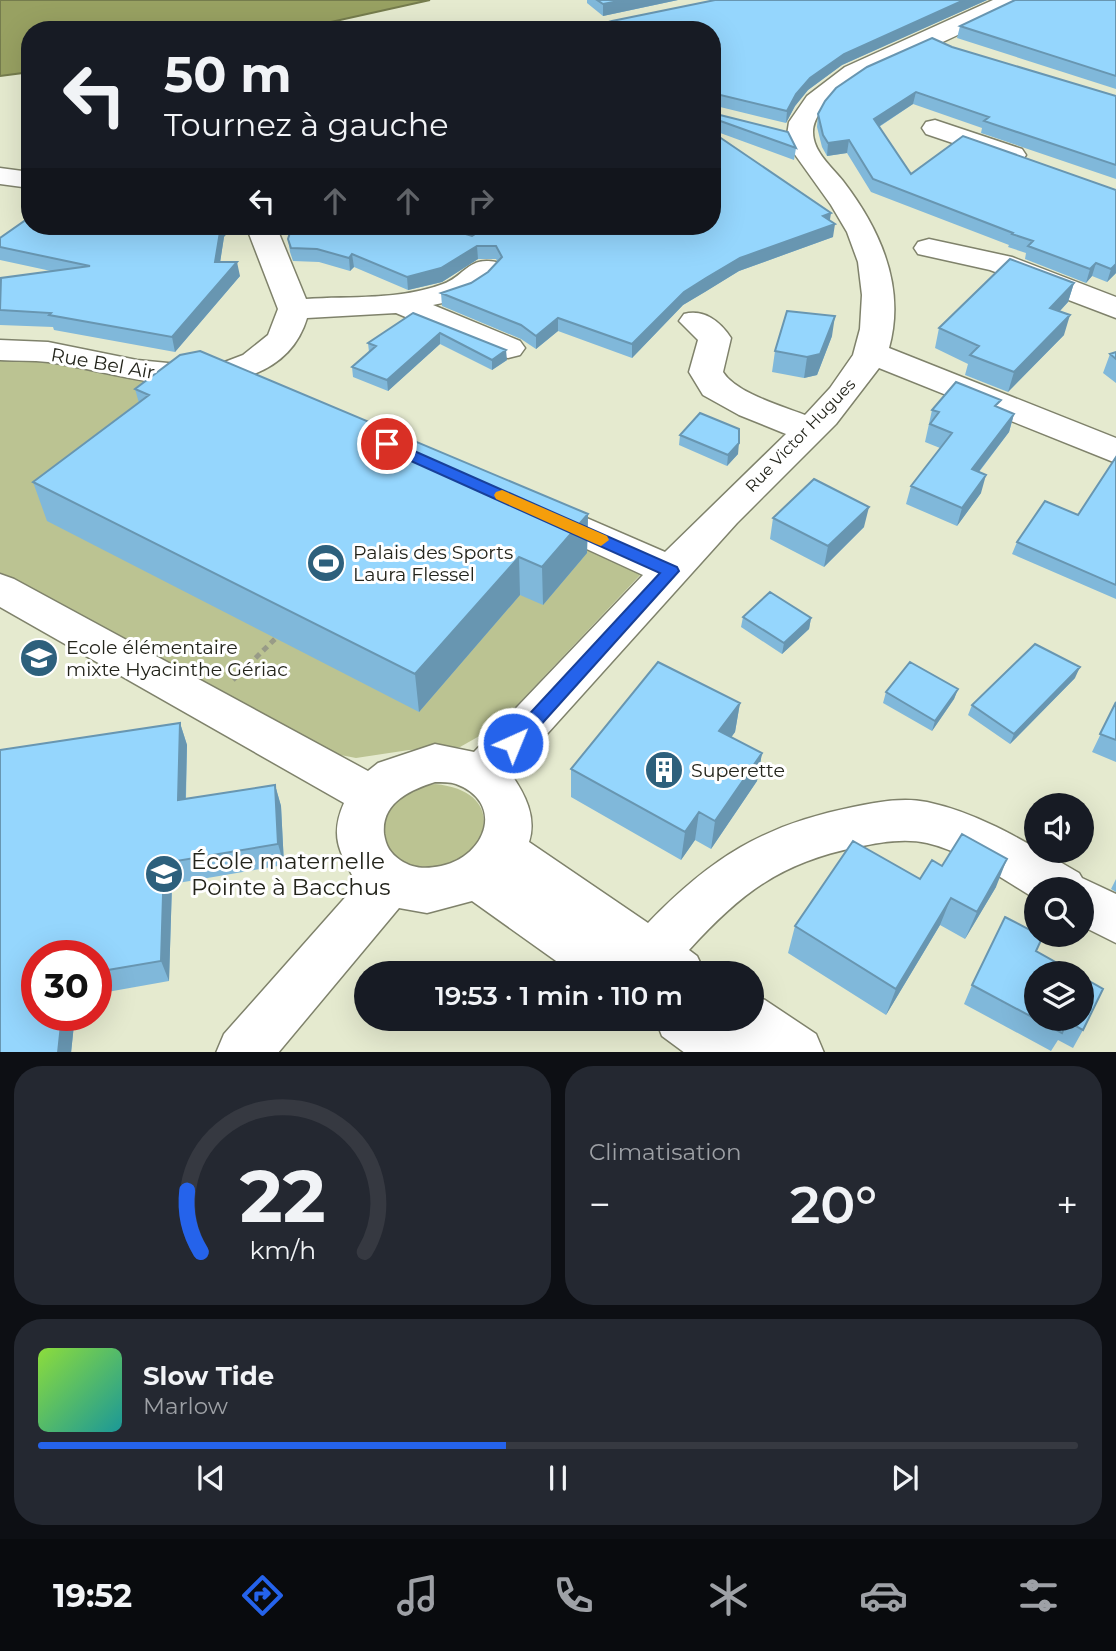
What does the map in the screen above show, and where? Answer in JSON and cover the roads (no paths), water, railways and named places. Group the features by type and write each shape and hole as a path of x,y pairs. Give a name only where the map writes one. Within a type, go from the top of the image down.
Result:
{"street":[{"name":"Rue Victor Hugues","path":"481,775 685,556 809,430 859,373 871,353 877,332 879,290 870,250 849,208 811,158 789,135 800,128 816,101 838,83 863,68 1012,0"},
{"path":"930,38 959,51"},
{"path":"935,128 1038,164"},
{"path":"0,176 21,179"},
{"path":"265,235 294,309 400,303 455,291 485,269"},
{"path":"929,248 989,259 1116,308"},
{"path":"400,303 508,348"},
{"name":"Rue Bel Air","path":"0,350 46,352 171,376 215,376 250,364 279,342 294,309"},
{"path":"695,321 715,338 706,372 715,387 751,407 809,430"},
{"path":"871,353 1116,451"},
{"path":"512,500 685,556"},
{"path":"0,589 371,795"},
{"path":"435,763 460,766 481,775 499,793 509,816 508,833 490,863 449,889 418,891 390,882 375,871 359,842 362,810 371,795 388,778 410,767 435,763"},
{"path":"653,961 684,920 744,870 773,853 832,832 879,822 925,822 972,838 1041,877"},
{"path":"490,863 640,961"},
{"path":"243,1052 390,882"},
{"path":"1094,907 1116,920"},
{"path":"764,1030 797,1052"},
{"path":"700,1031 730,1052"}],"place":[{"name":"Palais des Sports Laura Flessel","path":"326,563"},
{"name":"Ecole élémentaire mixte Hyacinthe Gériac","path":"39,658"},
{"name":"Superette","path":"664,770"},
{"name":"École maternelle Pointe à Bacchus","path":"164,874"}]}
